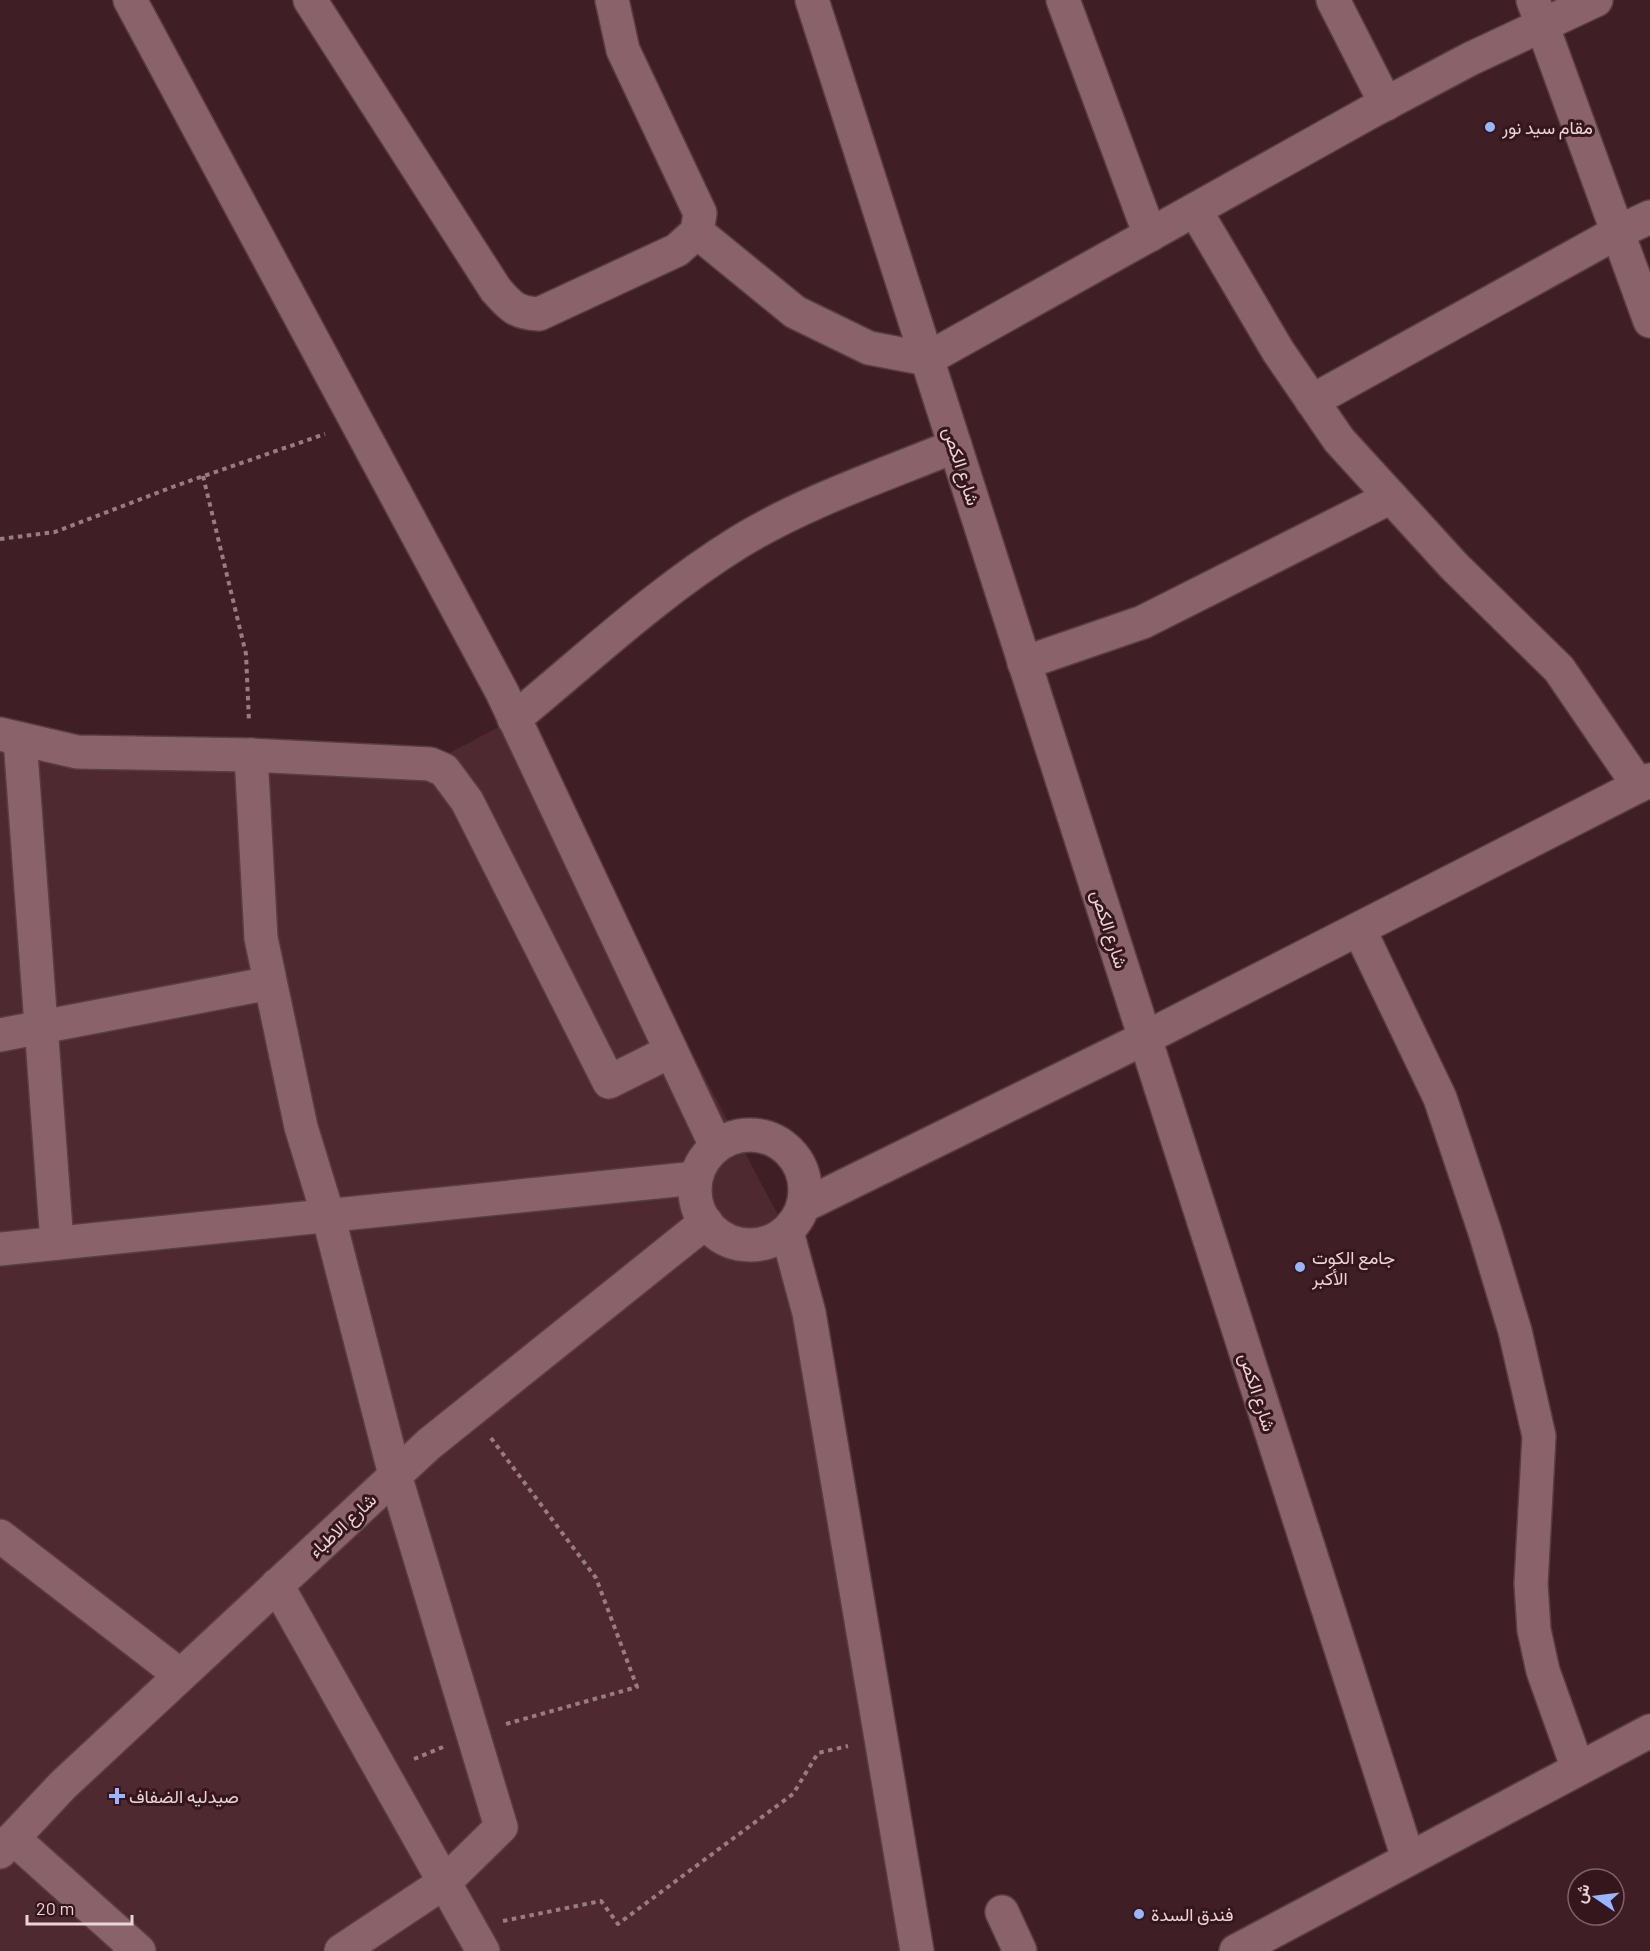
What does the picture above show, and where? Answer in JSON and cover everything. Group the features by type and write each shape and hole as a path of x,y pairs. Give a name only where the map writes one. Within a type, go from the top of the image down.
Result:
{"street":[{"path":"130,0 502,692 716,1146"},
{"path":"310,0 496,290 508,304 521,313 539,314 677,250 697,232 700,213 622,50 612,0"},
{"name":"شارع الكص","path":"812,0 1408,1858"},
{"path":"1063,0 1150,235"},
{"path":"1333,0 1386,104"},
{"path":"697,232 795,312 869,348 927,359 1470,59 1537,13 1596,0"},
{"path":"1537,13 1650,321"},
{"path":"917,1951 795,1219 806,1189 802,1171 794,1156 781,1144 766,1136 748,1135 731,1138 716,1146 703,1161 696,1178 695,1193 698,1209 716,1234 744,1245 774,1240 795,1219 1645,783 1559,669 1454,566 1339,440 1278,351 1195,210"},
{"path":"1312,401 1618,232 1650,217"},
{"path":"514,719 661,597 739,542 794,513 955,446"},
{"path":"1024,663 1143,622 1391,497"},
{"path":"57,1244 41,1027 10,736 77,752 251,755 429,764 444,770 467,801 609,1082 671,1051"},
{"path":"251,755 261,938 302,1127 328,1215 395,1475 501,1827 445,1882 341,1951"},
{"path":"1359,929 1440,1098 1515,1331 1539,1436 1531,1584 1534,1630 1543,1671 1578,1769"},
{"path":"0,1035 270,983"},
{"path":"0,1249 696,1178"},
{"name":"شارع الاطباء","path":"7,1845 63,1785 429,1444 706,1222"},
{"path":"0,1536 180,1675"},
{"path":"277,1585 477,1940"},
{"path":"1236,1951 1650,1731"},
{"path":"7,1845 139,1951"},
{"path":"1002,1912 1020,1951"}],"path":[{"path":"0,539 55,532 203,476 357,423"},
{"path":"203,476 246,654 251,755"},
{"path":"382,1772 472,1734 637,1687 596,1578 470,1411"},
{"path":"477,1940 601,1901 618,1924 793,1794 818,1753 880,1738"}],"shaded area":[{"path":"514,719 787,1232 916,1951 0,1951 0,734 429,764"}],"place":[{"name":"مقام سيد نور","path":"1490,127"},
{"name":"جامع الكوت الأكبر","path":"1300,1267"},
{"name":"صيدليه الضفاف","path":"117,1796"},
{"name":"فندق السدة","path":"1139,1914"}]}
